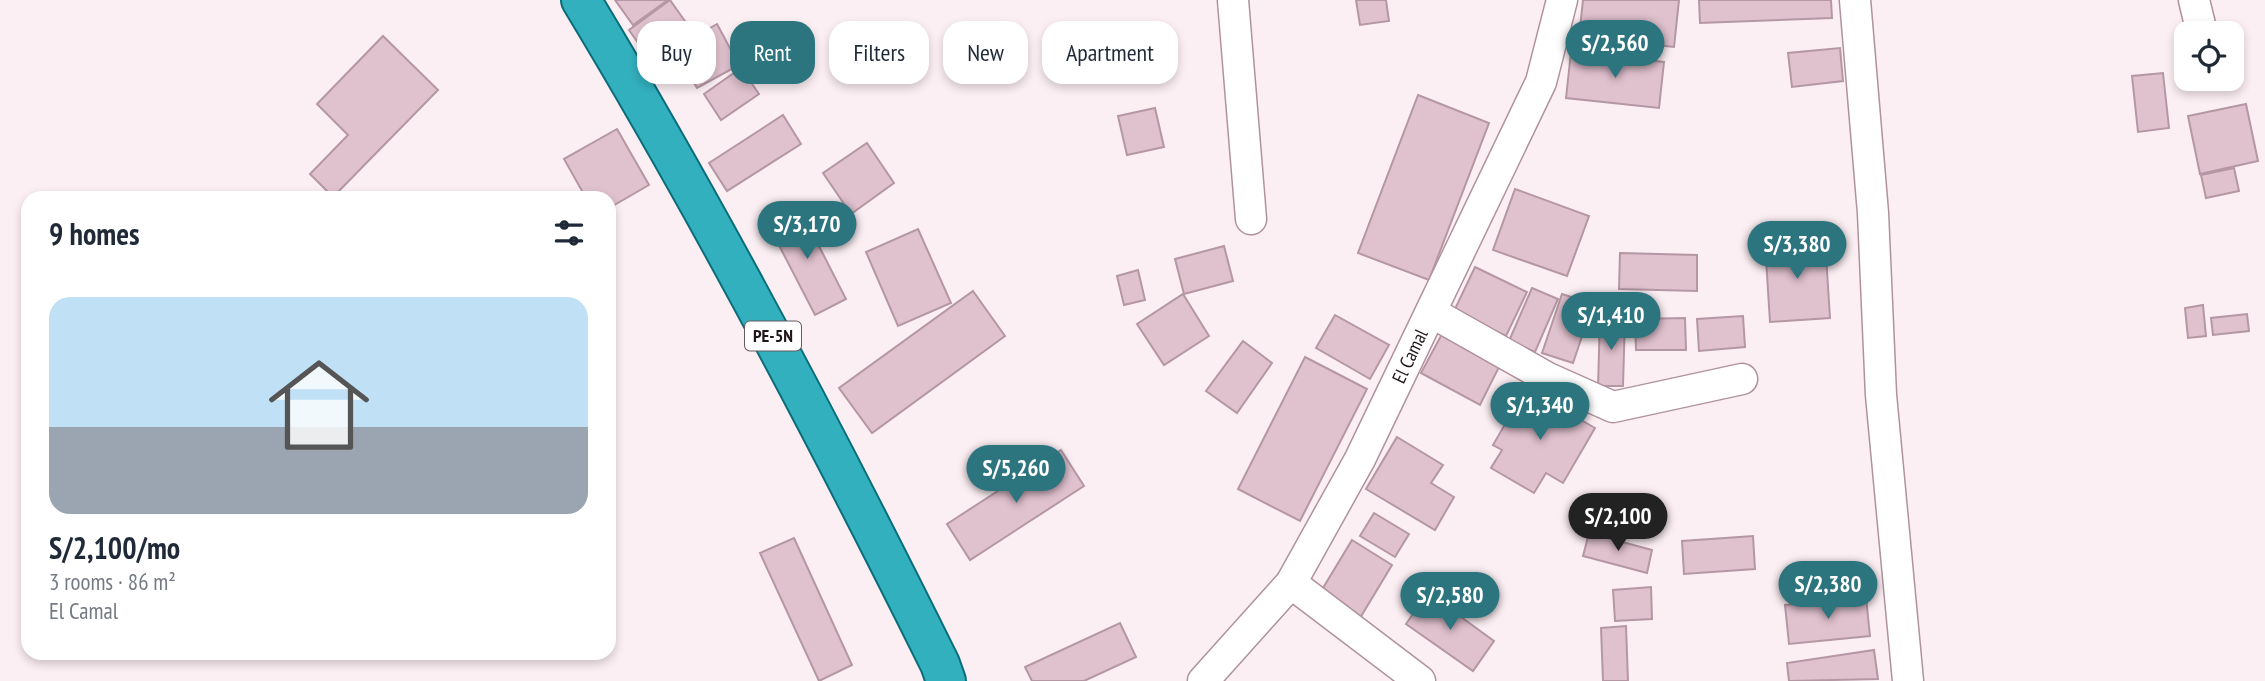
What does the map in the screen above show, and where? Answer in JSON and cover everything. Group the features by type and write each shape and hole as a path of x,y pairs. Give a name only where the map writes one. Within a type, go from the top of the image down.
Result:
{"highway":[{"name":"PE-5N","path":"581,0 770,330 873,530 946,681"}],"street":[{"path":"1233,0 1251,219"},
{"name":"El Camal","path":"1203,681 1291,583 1360,459 1541,82 1562,0"},
{"path":"1855,0 1873,213 1881,395 1906,681"},
{"path":"2194,0 2199,21"},
{"path":"1431,312 1548,378 1613,407 1742,379"},
{"path":"1291,583 1420,681"}],"building":[{"path":"615,0 668,0 637,21 633,25"},
{"path":"670,0 685,21 641,21"},
{"path":"1356,0 1386,0 1389,21 1360,25"},
{"path":"1583,0 1679,0 1674,47 1579,37"},
{"path":"1699,0 1831,0 1832,18 1700,23"},
{"path":"637,24 637,41 629,30"},
{"path":"716,25 730,48 730,70 716,78"},
{"path":"383,36 438,90 339,191 327,191 310,174 348,135 317,104"},
{"path":"1840,48 1843,81 1792,87 1788,53"},
{"path":"1571,52 1664,62 1659,108 1566,98"},
{"path":"2163,73 2169,128 2138,132 2132,76"},
{"path":"730,76 730,84 752,84 759,94 721,120 704,94"},
{"path":"1418,95 1489,123 1429,280 1358,253"},
{"path":"2246,104 2258,161 2200,174 2188,116"},
{"path":"1155,108 1164,147 1127,155 1118,116"},
{"path":"783,115 801,144 727,191 709,163"},
{"path":"617,129 649,185 616,204 616,191 582,191 564,159"},
{"path":"867,143 894,183 851,214 823,173"},
{"path":"2234,168 2239,191 2206,198 2201,175"},
{"path":"1515,189 1589,216 1567,276 1493,250"},
{"path":"799,207 846,299 815,315 768,224"},
{"path":"918,229 951,303 898,326 866,252"},
{"path":"1825,239 1830,318 1770,322 1765,243"},
{"path":"1224,246 1233,281 1184,294 1175,259"},
{"path":"1620,253 1697,255 1697,291 1619,289"},
{"path":"1475,267 1527,292 1506,336 1454,311"},
{"path":"1138,270 1145,300 1124,305 1117,276"},
{"path":"1532,288 1558,299 1535,352 1509,341"},
{"path":"973,291 1005,336 872,433 839,388"},
{"path":"1183,294 1209,336 1164,365 1137,324"},
{"path":"1562,294 1593,304 1573,363 1542,353"},
{"path":"2203,305 2206,336 2188,338 2185,308"},
{"path":"2247,314 2249,331 2213,335 2211,318"},
{"path":"1335,315 1389,345 1370,379 1316,348"},
{"path":"1743,316 1745,347 1699,351 1697,319"},
{"path":"1600,317 1625,317 1623,386 1598,386"},
{"path":"1685,318 1686,350 1636,350 1635,319"},
{"path":"1443,332 1501,363 1480,405 1421,373"},
{"path":"1243,341 1272,363 1237,413 1206,391"},
{"path":"1305,357 1367,389 1300,521 1238,489"},
{"path":"1526,388 1595,428 1563,483 1546,473 1534,493 1491,468 1502,450 1493,445"},
{"path":"1397,437 1443,465 1431,483 1454,497 1435,530 1366,489"},
{"path":"1061,450 1084,486 970,560 947,524"},
{"path":"1374,513 1409,534 1395,557 1360,536"},
{"path":"1589,533 1652,550 1647,573 1583,556"},
{"path":"1753,536 1755,569 1684,574 1682,541"},
{"path":"794,538 852,665 819,681 760,553"},
{"path":"1352,540 1392,565 1360,618 1320,593"},
{"path":"1651,587 1652,619 1615,621 1613,590"},
{"path":"1428,593 1494,641 1473,671 1406,624"},
{"path":"1866,597 1870,636 1789,644 1785,605"},
{"path":"1120,623 1136,657 1084,681 1032,681 1025,667"},
{"path":"1626,626 1628,681 1603,681 1601,628"},
{"path":"1874,650 1878,679 1789,681 1787,663"}]}
